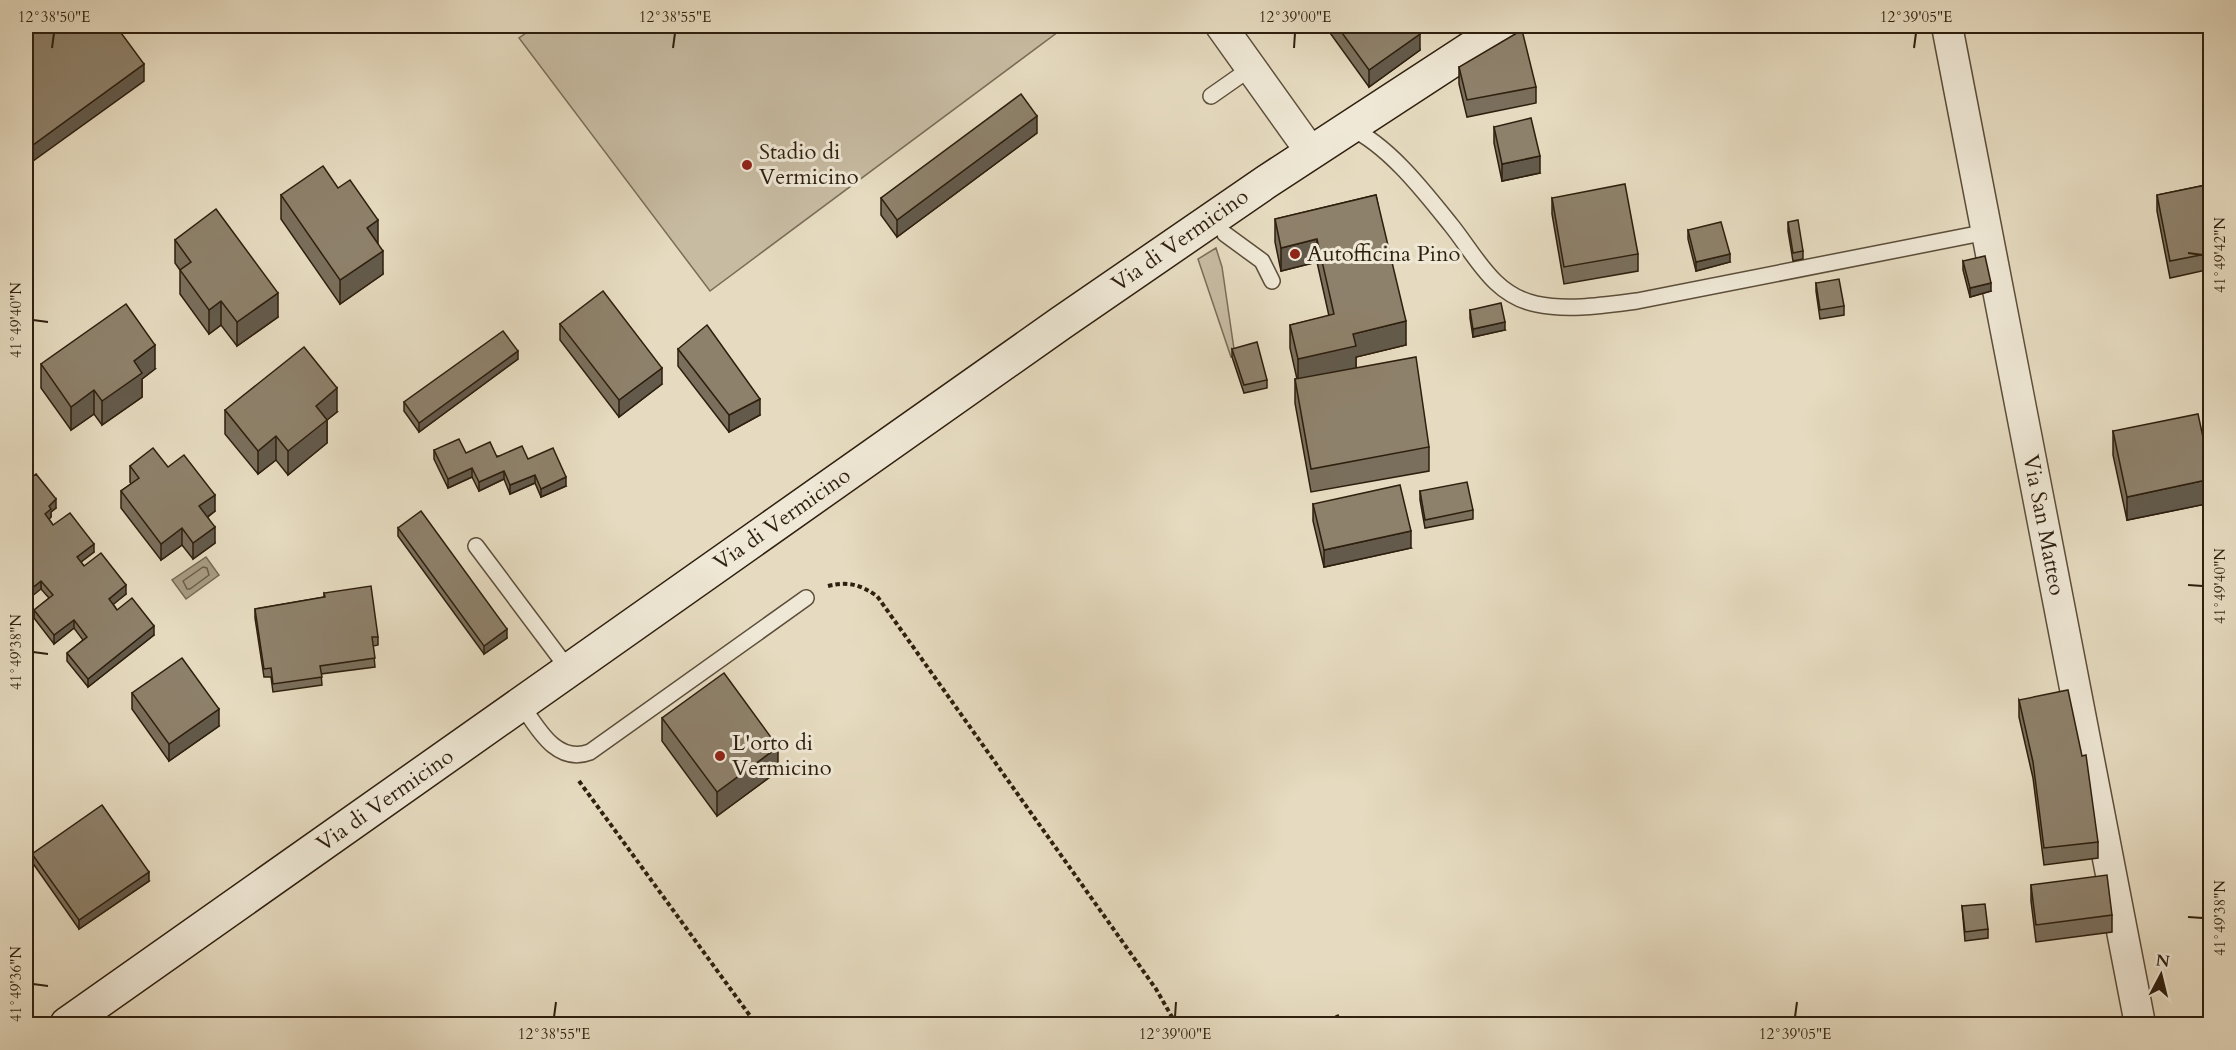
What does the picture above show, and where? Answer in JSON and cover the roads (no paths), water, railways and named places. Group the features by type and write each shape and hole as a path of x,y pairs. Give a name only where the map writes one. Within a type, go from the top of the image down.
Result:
{"main road":[{"name":"Via di Vermicino","path":"67,1024 1060,323 1311,152 1505,26"}],"street":[{"path":"1221,26 1311,152"},
{"name":"Via San Matteo","path":"1947,26 2140,1024"}],"lane":[{"path":"1211,96 1251,68"},
{"path":"1349,127 1370,138 1388,152 1450,224 1478,264 1502,289 1525,301 1548,306 1600,305 1647,299 1987,232"},
{"path":"1225,234 1262,261 1272,281"},
{"path":"476,546 569,670"},
{"path":"521,704 541,734 556,748 573,755 590,752 807,598"}],"water":[{"path":"206,557 219,575 186,599 172,580"}],"place":[{"name":"Stadio di Vermicino","path":"747,165"},
{"name":"Autofficina Pino","path":"1295,254"},
{"name":"L'orto di Vermicino","path":"720,756"}]}
